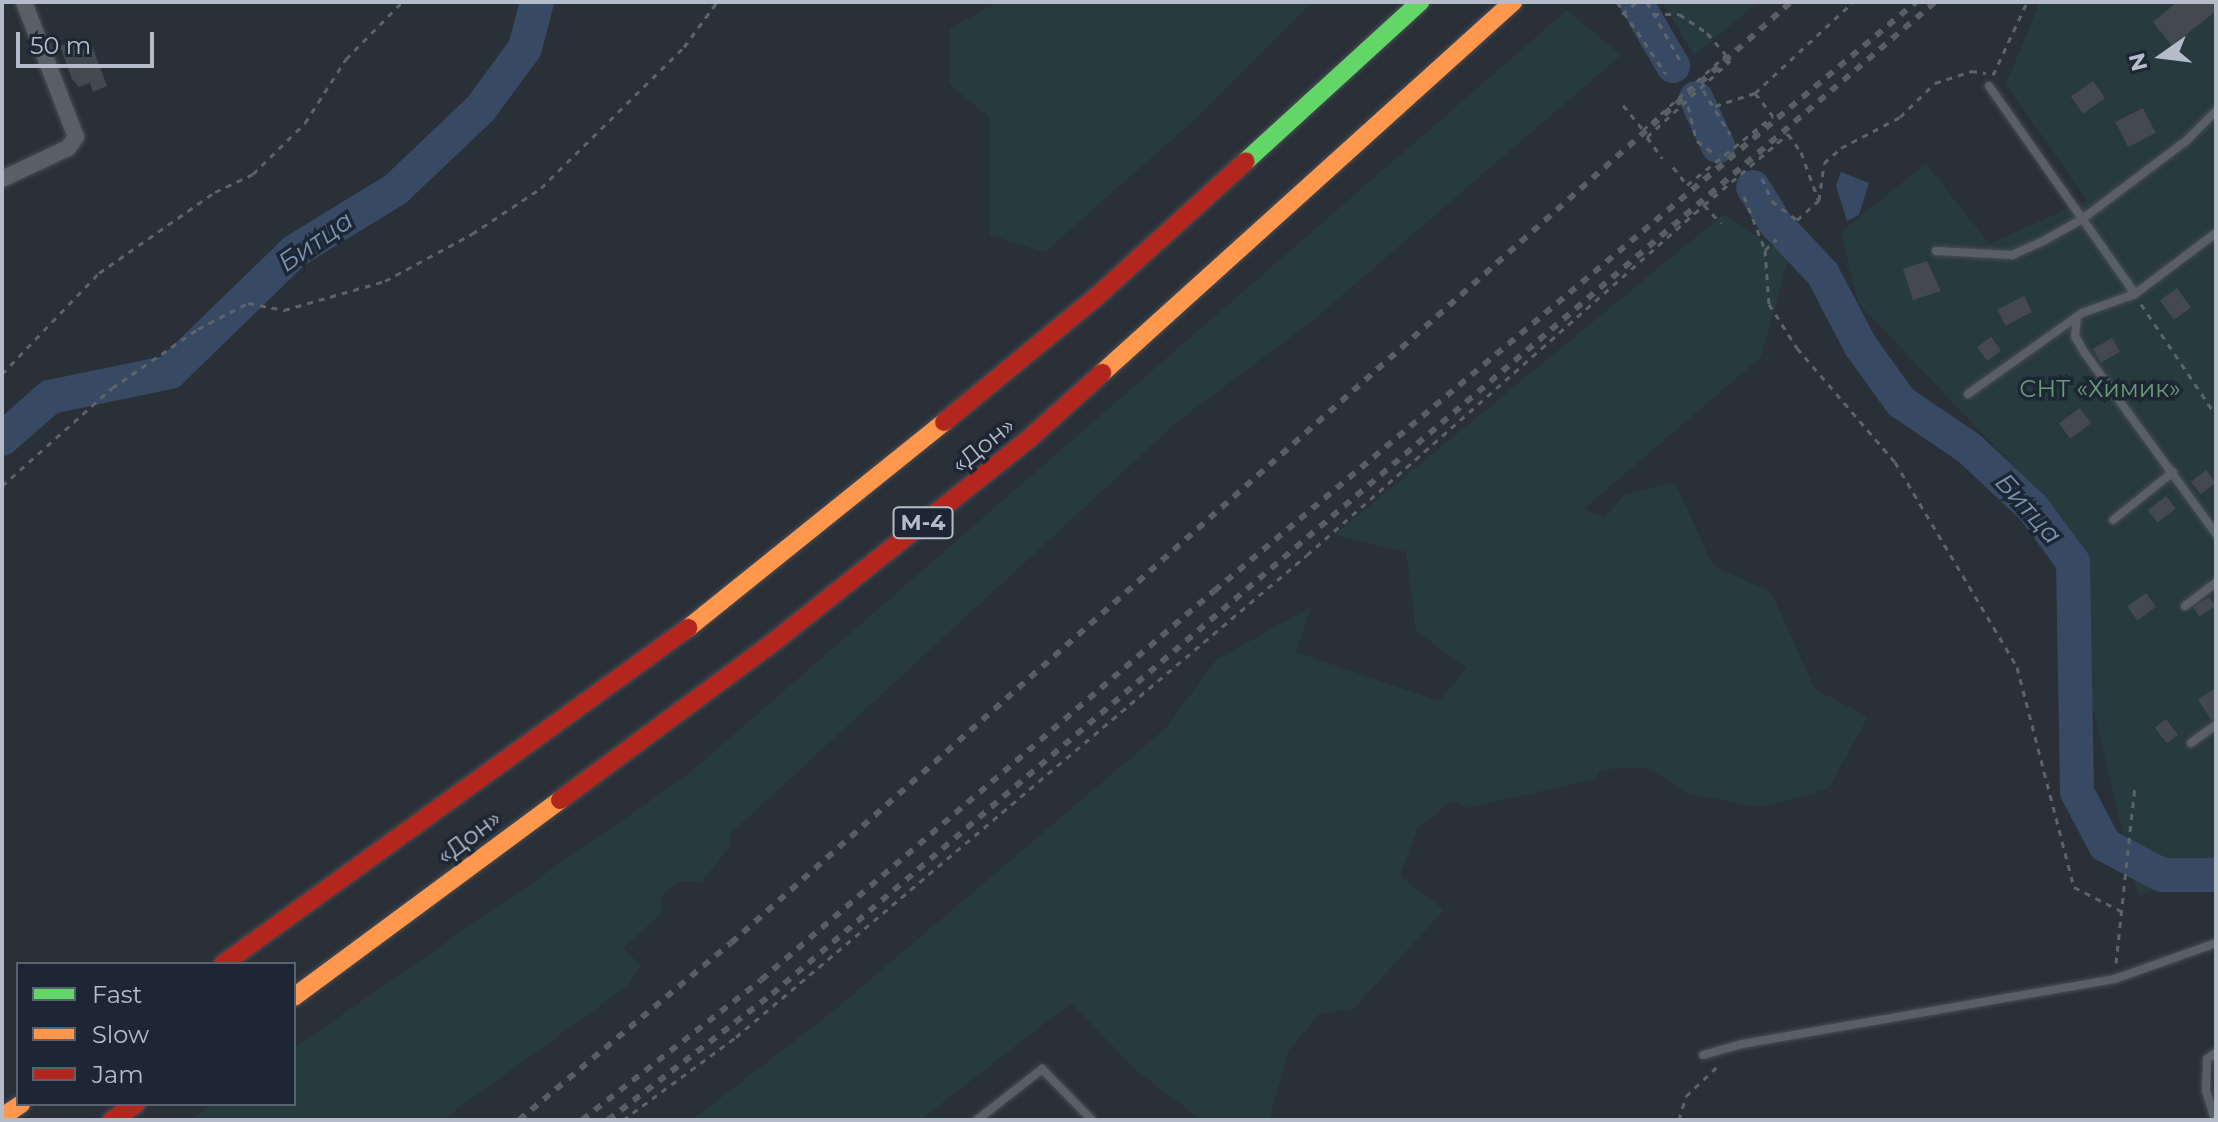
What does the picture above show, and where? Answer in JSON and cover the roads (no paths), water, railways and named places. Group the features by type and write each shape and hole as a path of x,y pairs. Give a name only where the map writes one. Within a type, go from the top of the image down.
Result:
{"highway":[{"name":"«Дон»","path":"226,962 714,610 1096,297 1420,2"},
{"name":"«Дон»","path":"296,996 771,644 1031,437 1513,2"},
{"path":"112,1120 133,1106"}],"street":[{"path":"2,179 68,148 76,137 24,2"}],"lane":[{"path":"1989,86 2135,294"},
{"path":"1936,251 2012,255 2081,220 2187,140 2216,111"},
{"path":"1968,394 2077,316 2102,302 2135,294 2216,233"},
{"path":"2077,316 2075,336 2084,352 2216,534"},
{"path":"2113,520 2173,472"},
{"path":"2185,606 2216,583"},
{"path":"2191,743 2216,725"},
{"path":"1703,1055 1742,1044 2115,979 2216,944"},
{"path":"2215,1120 2206,1091 2207,1059 2216,1053"},
{"path":"977,1120 1042,1069 1092,1120"}],"water":[{"path":"1841,172 1869,183 1859,215 1847,221 1836,186"}],"waterway":[{"name":"Битца","path":"2,439 50,397 170,372 295,251 396,189 481,108 525,48 537,2"},
{"name":"Битца","path":"1636,2 1673,66"},
{"name":"Битца","path":"1696,98 1718,146"},
{"name":"Битца","path":"1753,187 1775,223 1823,274 1860,345 1901,402 1969,448 2033,508 2073,562 2077,792 2105,845 2162,875 2216,875"}],"railway":[{"path":"519,1120 731,943 1791,2"},
{"path":"582,1120 761,980 1214,591 1916,2"},
{"path":"608,1120 772,994 1935,2"}],"park label":[{"name":"СНТ «Химик»","path":"2100,389"}]}
